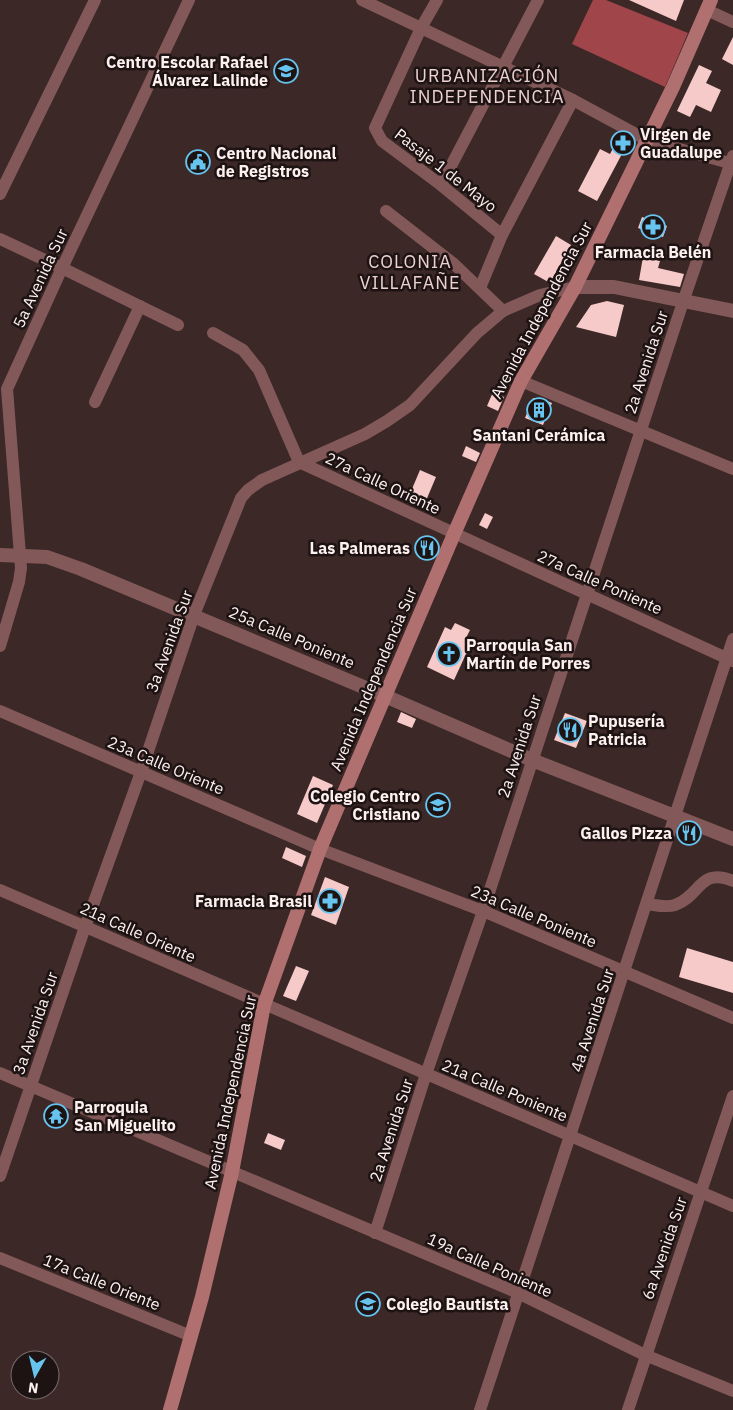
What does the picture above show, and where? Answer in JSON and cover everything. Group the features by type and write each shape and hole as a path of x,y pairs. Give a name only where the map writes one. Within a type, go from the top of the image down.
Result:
{"main road":[{"name":"Avenida Independencia Sur","path":"170,1410 202,1298 232,1172 264,1004 320,849 521,381 575,287 647,140 709,5"}],"street":[{"path":"0,194 95,0"},
{"name":"5a Avenida Sur","path":"0,646 20,575 20,556 4,388 189,0"},
{"path":"362,0 573,100 647,140 732,161"},
{"path":"421,28 437,0"},
{"path":"442,185 538,0"},
{"path":"709,5 733,22"},
{"name":"Pasaje 1 de Mayo","path":"421,28 375,128 382,141 442,185 502,235"},
{"path":"480,288 502,235 573,100"},
{"name":"2a Avenida Sur","path":"375,1233 426,1074 482,911 683,302 732,161"},
{"path":"386,211 454,264 503,311"},
{"path":"0,239 178,325"},
{"path":"575,287 614,287 733,311"},
{"name":"3a Avenida Sur","path":"0,1176 194,615 241,498 248,490 262,480 365,434 410,405 477,333 503,311 540,295 575,287"},
{"path":"95,402 140,306"},
{"path":"213,333 243,350 259,370 299,462"},
{"path":"521,381 733,469"},
{"name":"27a Calle Oriente","path":"299,462 454,534"},
{"name":"27a Calle Poniente","path":"454,534 730,659"},
{"name":"25a Calle Poniente","path":"0,555 40,556 60,560 194,615 532,760 733,839"},
{"name":"4a Avenida Sur","path":"480,1410 676,815 730,659 733,639"},
{"name":"23a Calle Oriente","path":"0,711 320,849"},
{"name":"23a Calle Poniente","path":"320,849 482,911 733,1018"},
{"path":"647,904 666,907 675,905 684,901 709,878 716,876 733,881"},
{"name":"21a Calle Oriente","path":"0,890 264,1004"},
{"name":"21a Calle Poniente","path":"264,1004 733,1206"},
{"name":"19a Calle Poniente","path":"0,1073 518,1293 645,1355 733,1390"},
{"name":"6a Avenida Sur","path":"628,1410 733,1096"},
{"name":"17a Calle Oriente","path":"0,1258 191,1336"}],"shaded area":[{"path":"593,0 606,0 688,33 665,87 572,44"}],"building":[{"path":"629,0 684,0 676,21"},
{"path":"733,37 733,65 722,59"},
{"path":"699,65 712,71 706,83 721,90 711,112 696,105 690,117 677,111"},
{"path":"620,135 631,141 625,153 623,152 597,201 578,191 600,149 610,154"},
{"name":"Farmacia Belén","path":"642,217 667,226 663,237 638,228"},
{"path":"556,236 571,245 550,283 534,274"},
{"path":"643,257 660,261 658,268 684,274 680,287 639,280"},
{"path":"607,301 624,305 616,337 576,327 591,305"},
{"path":"493,392 504,397 498,411 487,406"},
{"name":"Santani Cerámica","path":"533,398 540,398 552,403 543,425 525,418"},
{"path":"466,446 480,453 476,462 462,456"},
{"path":"420,470 436,477 425,503 409,496"},
{"path":"485,513 493,517 487,529 479,525"},
{"name":"Las Palmeras","path":"425,537 436,542 429,559 417,554"},
{"name":"Parroquia San Martín de Porres","path":"455,623 470,630 466,638 472,641 454,680 427,667 445,627 451,630"},
{"path":"401,712 416,719 412,728 397,722"},
{"name":"Pupusería Patricia","path":"565,713 587,721 576,748 554,740"},
{"path":"313,776 333,785 317,823 297,814"},
{"path":"286,847 306,856 302,867 282,858"},
{"name":"Farmacia Brasil","path":"325,877 349,887 336,925 311,915"},
{"path":"687,948 733,962 733,993 679,977"},
{"path":"296,966 309,971 296,1001 283,996"},
{"path":"268,1133 285,1140 281,1150 264,1143"}],"place":[{"name":"Centro Escolar Rafael Álvarez Lalinde","path":"286,71"},
{"name":"Virgen de Guadalupe","path":"623,143"},
{"name":"Centro Nacional de Registros","path":"198,162"},
{"name":"Farmacia Belén","path":"653,227"},
{"name":"Santani Cerámica","path":"539,410"},
{"name":"Las Palmeras","path":"427,548"},
{"name":"Parroquia San Martín de Porres","path":"449,654"},
{"name":"Pupusería Patricia","path":"570,730"},
{"name":"Colegio Centro Cristiano","path":"438,805"},
{"name":"Gallos Pizza","path":"689,833"},
{"name":"Farmacia Brasil","path":"330,901"},
{"name":"Parroquia San Miguelito","path":"56,1116"},
{"name":"Colegio Bautista","path":"368,1304"}],"district":[{"name":"URBANIZACIÓN INDEPENDENCIA","path":"487,85"},
{"name":"COLONIA VILLAFAÑE","path":"410,271"}]}
